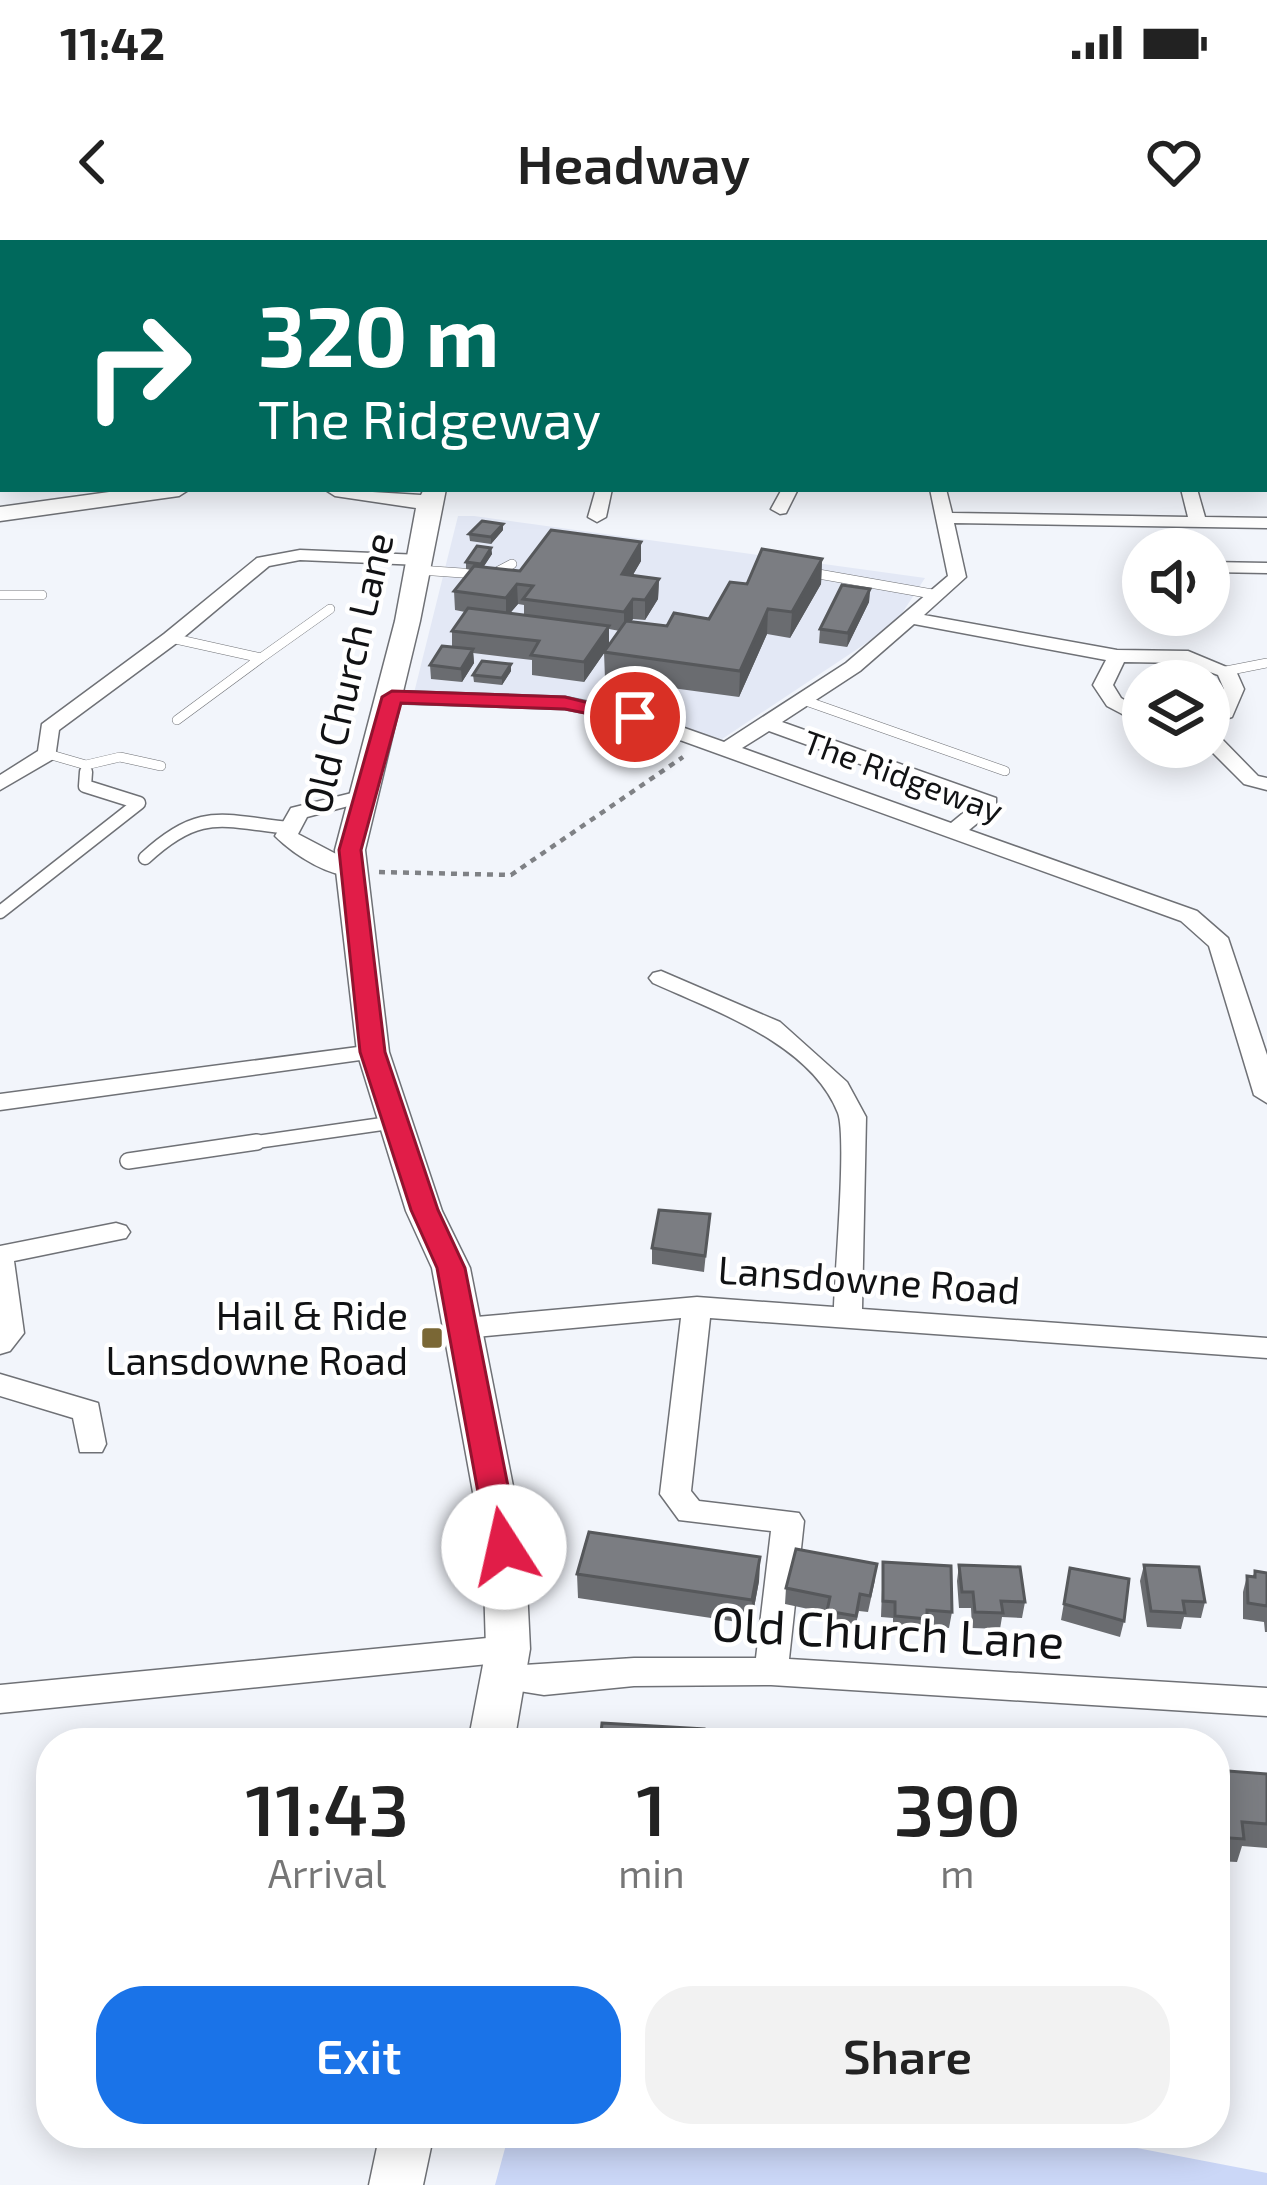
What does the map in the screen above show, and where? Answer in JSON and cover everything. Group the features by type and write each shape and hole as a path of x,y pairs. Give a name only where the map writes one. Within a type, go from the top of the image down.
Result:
{"street":[{"path":"0,514 158,492"},
{"path":"377,492 432,496"},
{"path":"597,517 603,492"},
{"path":"780,509 788,492"},
{"path":"718,744 769,724 806,700 957,577 939,492"},
{"path":"1190,492 1198,522"},
{"name":"Old Church Lane","path":"432,496 392,697 350,850 351,871 373,1052 424,1210 451,1268 465,1328 504,1547 507,1663 564,1680 634,1672 771,1671 1267,1702"},
{"path":"945,518 1267,524"},
{"path":"0,784 48,754 49,728 171,638 263,562 300,555 420,565"},
{"path":"1230,567 1267,568"},
{"path":"911,617 1117,656 1198,660"},
{"path":"1117,656 1103,685 1122,707"},
{"name":"The Ridgeway","path":"392,697 565,703 635,717 1189,916 1220,943 1267,1095"},
{"path":"769,724 988,803 956,830"},
{"path":"1230,758 1251,780 1267,784"},
{"path":"351,871 286,836 299,812 364,796"},
{"path":"661,978 771,1027 834,1082 853,1117 848,1317"},
{"path":"0,1102 373,1052"},
{"path":"0,1345 10,1333 0,1257 116,1232"},
{"path":"697,1307 675,1494 690,1512 788,1521 771,1671"},
{"name":"Lansdowne Road","path":"465,1328 697,1307 1267,1348"},
{"path":"0,1385 87,1411 91,1444"},
{"path":"0,1699 507,1663 494,1728"},
{"path":"396,2185 404,2148"}],"lane":[{"path":"420,565 490,575 512,564"},
{"path":"787,568 938,596"},
{"path":"0,595 42,596"},
{"path":"177,720 330,609"},
{"path":"171,638 261,658"},
{"path":"1230,670 1267,663"},
{"path":"806,700 1005,771"},
{"path":"48,754 86,765 120,757 161,766"},
{"path":"0,913 140,802 85,786 86,765"},
{"path":"145,858 174,831 208,820 290,828"},
{"path":"128,1161 396,1123"}],"path":[{"path":"351,871 511,875 718,744"}],"shaded area":[{"path":"458,516 925,578 895,624 722,739 584,701 414,693"},
{"path":"505,2148 1137,2148 1267,2173 1267,2185 495,2185"}],"building":[{"path":"482,521 503,524 491,537 469,534"},
{"path":"551,530 641,542 622,574 659,579 645,600 633,599 624,612 523,599 533,586 517,584 506,598 454,591 474,566 520,571"},
{"path":"477,546 491,548 481,564 466,562"},
{"path":"762,549 822,559 792,612 768,609 740,671 604,652 626,621 667,626 674,613 709,619 730,582 747,584"},
{"path":"842,585 870,589 848,633 820,629"},
{"path":"468,608 609,626 584,662 531,655 539,641 452,631"},
{"path":"442,646 473,649 461,669 430,665"},
{"path":"482,661 511,664 502,678 473,675"},
{"path":"659,1210 710,1214 705,1256 652,1248"},
{"path":"589,1532 760,1557 752,1600 577,1574"},
{"path":"796,1549 877,1564 870,1596 860,1594 856,1616 827,1611 830,1597 786,1588"},
{"path":"883,1562 951,1566 952,1612 927,1610 927,1619 895,1616 895,1602 883,1601"},
{"path":"959,1565 1020,1567 1025,1602 1001,1601 1003,1613 975,1612 973,1592 962,1592"},
{"path":"1144,1565 1199,1567 1205,1602 1183,1601 1185,1613 1151,1611"},
{"path":"1070,1568 1129,1579 1124,1621 1064,1604"},
{"path":"1255,1571 1267,1573 1267,1606 1248,1603 1247,1576 1255,1577"},
{"path":"602,1723 687,1728 602,1728"},
{"path":"1230,1771 1267,1774 1267,1824 1242,1822 1244,1839 1230,1838"}],"place":[{"name":"Hail & Ride Lansdowne Road","path":"432,1338"}],"route":[{"path":"504,1547 451,1268 424,1210 373,1052 350,850 392,697 565,703 635,717"}]}
